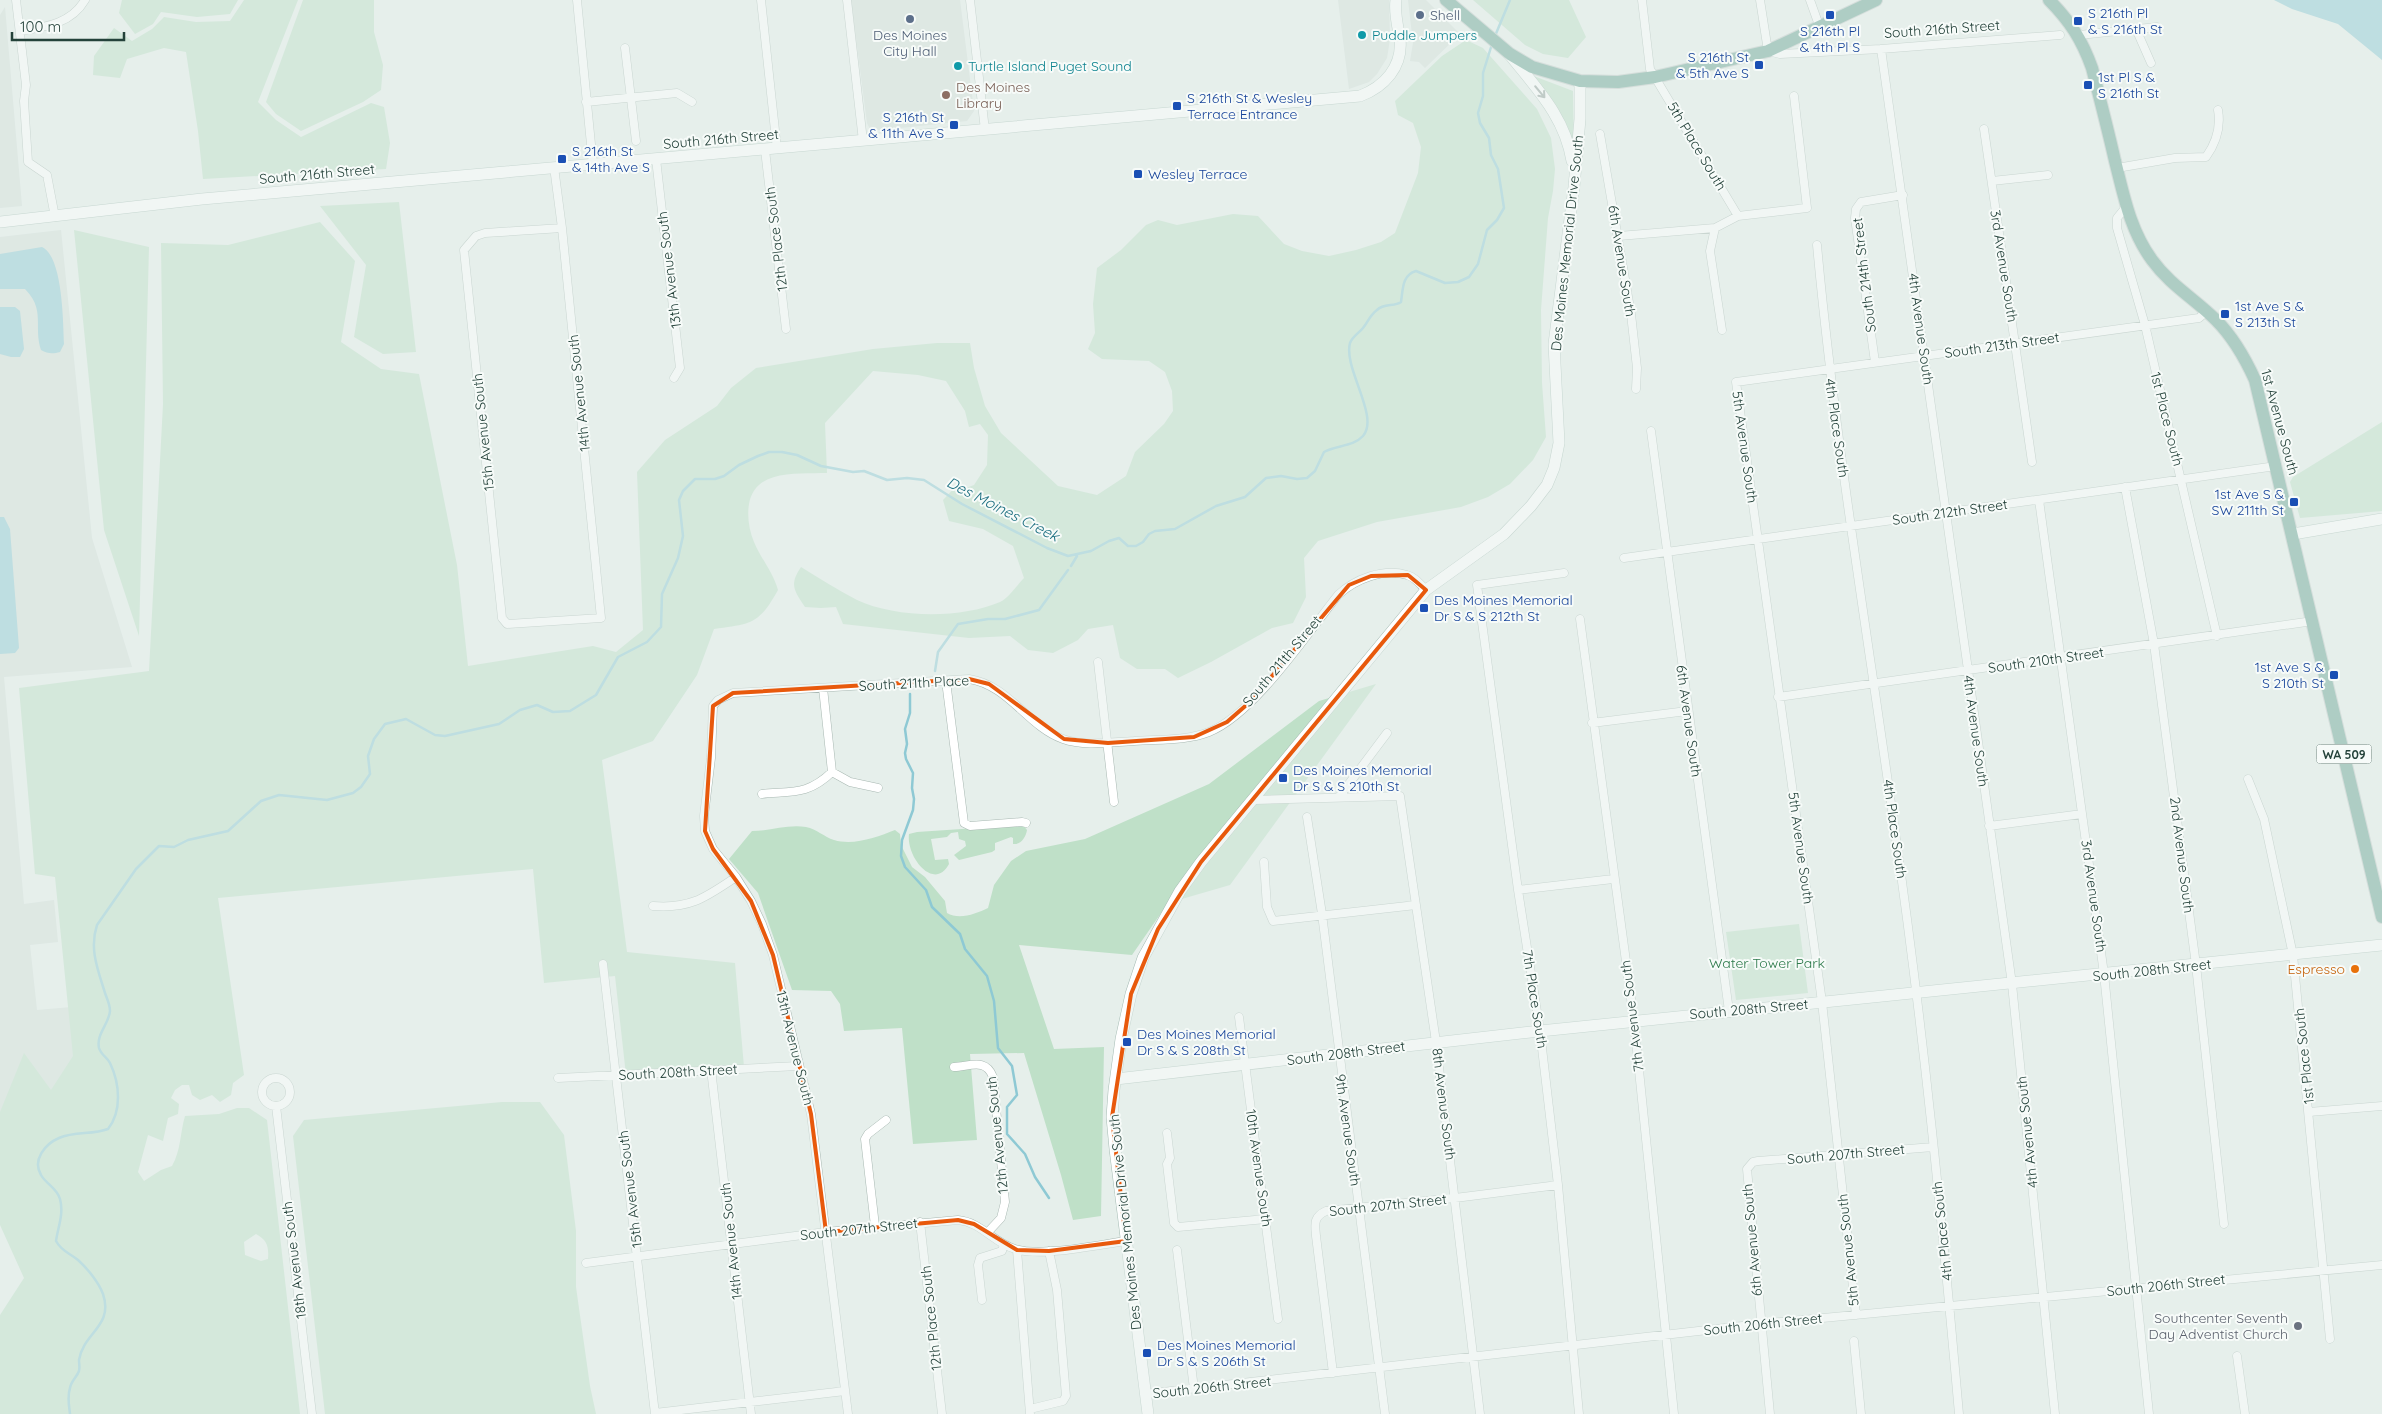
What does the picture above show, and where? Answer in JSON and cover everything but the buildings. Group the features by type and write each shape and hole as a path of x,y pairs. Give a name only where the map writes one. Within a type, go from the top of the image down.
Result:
{"main road":[{"name":"South 216th Street","path":"0,222 202,199 1350,98 1366,94 1382,84 1392,72 1399,57 1396,0"},
{"name":"South 216th Street","path":"1446,0 1510,54 1532,67 1580,81 1618,82 1655,77 1768,51"},
{"path":"1768,51 1876,0"},
{"name":"WA 509","path":"2049,0 2070,21 2079,36"},
{"name":"1st Avenue South","path":"2079,36 2092,68 2126,206 2142,244 2160,272 2172,284 2207,311 2228,334 2244,356 2255,380 2293,534 2382,917"},
{"path":"1510,54 1544,97 1564,131 1570,147 1574,187"},
{"name":"Des Moines Memorial Drive South","path":"1148,1414 1112,1117 1120,1039 1131,994 1147,951 1185,884 1426,590 1504,534 1547,485 1554,468 1559,443 1554,344 1574,187 1580,118 1580,81"},
{"path":"2293,534 2382,519"},
{"name":"South 208th Street","path":"1116,1078 1245,1065 1540,1030 2012,984 2382,945"}],"street":[{"path":"16,0 26,85 24,101 28,162 47,175 54,217"},
{"path":"20,31 53,26 78,12 84,0"},
{"path":"576,0 592,164"},
{"path":"761,0 777,149"},
{"path":"847,0 862,141"},
{"path":"970,0 985,130"},
{"path":"1642,0 1647,62 1655,77"},
{"path":"1760,0 1768,51"},
{"path":"1810,0 1820,28"},
{"path":"2079,36 2156,27"},
{"path":"2136,29 2151,63"},
{"name":"South 216th Street","path":"1768,51 1788,54 1881,49 2060,35"},
{"path":"625,48 636,141"},
{"name":"4th Avenue South","path":"1881,49 1903,195 1945,513 2012,984 2055,1414"},
{"name":"5th Place South","path":"1655,77 1738,216"},
{"path":"586,102 678,93 692,102"},
{"path":"1619,236 1715,228 1738,216 1807,208 1794,96"},
{"path":"2117,168 2168,159 2206,157 2212,148 2218,130 2218,110"},
{"name":"3rd Avenue South","path":"1984,129 2032,462"},
{"name":"6th Avenue South","path":"1600,134 1631,314 1637,368 1636,390"},
{"name":"12th Place South","path":"765,150 786,329"},
{"name":"13th Avenue South","path":"656,159 680,368 674,378"},
{"name":"14th Avenue South","path":"504,622 513,625 602,618 554,167"},
{"path":"1992,181 2048,175"},
{"name":"South 214th Street","path":"1875,362 1855,218 1856,209 1861,202 1903,195"},
{"name":"1st Place South","path":"2126,206 2117,218 2117,228 2145,325 2217,636"},
{"name":"15th Avenue South","path":"504,622 464,250 476,236 485,233 562,228"},
{"path":"1715,228 1710,251 1722,330"},
{"name":"4th Place South","path":"1817,246 1828,368 1874,683 1916,993 1949,1306 1958,1414"},
{"name":"South 213th Street","path":"1736,382 2199,318 2207,311"},
{"name":"5th Avenue South","path":"1736,382 1778,697 1822,1002 1856,1315"},
{"name":"6th Avenue South","path":"1651,432 1687,711 1729,1011"},
{"name":"South 212th Street","path":"1624,558 2276,466"},
{"name":"2nd Avenue South","path":"2125,487 2154,644 2196,965 2224,1224"},
{"name":"3rd Avenue South","path":"2039,500 2104,974 2138,1288 2149,1414"},
{"name":"7th Place South","path":"1564,573 1477,585 1518,890 1540,1030 1558,1185 1579,1414"},
{"name":"South 211th Street","path":"1210,731 1227,722 1251,701 1338,595 1349,585 1371,576 1397,574 1408,575 1426,590"},
{"name":"7th Avenue South","path":"1580,619 1592,723 1634,1021 1674,1414"},
{"name":"South 210th Street","path":"1778,697 2313,622"},
{"path":"1098,662 1114,802"},
{"name":"South 211th Place","path":"718,700 733,693 969,679 989,684 1051,734 1078,743 1108,743 1194,737 1210,731"},
{"path":"946,681 964,823 970,826 1026,823"},
{"path":"823,688 832,772"},
{"name":"13th Avenue South","path":"718,700 713,706 712,716 711,758 704,816 705,831 713,849 736,877 751,900 768,940 811,1114 848,1414"},
{"path":"1592,723 1687,711"},
{"path":"1254,800 1339,797 1386,733"},
{"path":"832,772 850,782 878,788"},
{"path":"762,794 810,789 818,785 832,772"},
{"name":"1st Place South","path":"2248,779 2264,819 2293,955 2330,1339"},
{"name":"8th Avenue South","path":"1339,797 1400,796 1436,1042 1480,1414"},
{"path":"1989,826 2082,814"},
{"name":"9th Avenue South","path":"1307,817 1322,914 1338,1054 1385,1414"},
{"path":"1264,862 1267,908 1273,921 1322,914 1416,905"},
{"path":"653,906 672,907 691,904 703,899 736,877"},
{"path":"1518,890 1614,879"},
{"name":"15th Avenue South","path":"603,964 655,1414"},
{"name":"10th Avenue South","path":"1239,1017 1278,1319"},
{"name":"12th Avenue South","path":"954,1067 984,1064 988,1067 993,1077 1005,1202 1001,1218 988,1232"},
{"name":"South 208th Street","path":"558,1078 798,1066"},
{"name":"14th Avenue South","path":"712,1069 751,1414"},
{"name":"18th Avenue South","path":"276,1106 312,1414"},
{"path":"2309,1112 2382,1106"},
{"path":"876,1226 865,1139 868,1134 886,1120"},
{"path":"1167,1133 1170,1158 1167,1164 1174,1223 1178,1227 1266,1219"},
{"name":"South 207th Street","path":"1758,1161 1933,1147"},
{"name":"6th Avenue South","path":"1758,1161 1753,1162 1747,1169 1746,1176 1770,1414"},
{"name":"South 207th Street","path":"1333,1373 1315,1220 1319,1214 1326,1211 1558,1185"},
{"name":"South 207th Street","path":"586,1263 826,1232 920,1222 966,1221 1017,1250 1048,1251 1126,1241"},
{"name":"12th Place South","path":"920,1222 942,1414"},
{"path":"982,1300 978,1265 980,1258 1002,1251 1004,1244"},
{"path":"1017,1250 1030,1412 1063,1401 1066,1396 1059,1309 1048,1251"},
{"path":"1177,1250 1194,1389"},
{"name":"South 206th Street","path":"1145,1394 1760,1324 2382,1265"},
{"path":"1854,1341 1861,1414"},
{"path":"2237,1356 2245,1414"},
{"path":"655,1414 845,1392"}],"highlighted area":[{"path":"1408,575 1426,590 1201,862 1158,929 1131,994 1112,1117 1126,1241 1049,1251 1017,1250 974,1224 958,1220 826,1232 811,1114 773,955 751,901 713,849 705,831 713,706 733,693 969,679 989,684 1064,739 1108,743 1194,737 1227,722 1251,701 1349,585 1371,576"}],"shaded area":[{"path":"851,0 960,0 974,111 967,121 871,131 867,123"},
{"path":"1338,0 1389,0 1390,39 1387,58 1377,74 1369,82 1349,89"},
{"path":"1408,0 1426,0 1460,34 1425,68 1419,62 1410,61 1413,43"},
{"path":"5,7 22,206 0,208 0,15"},
{"path":"61,230 92,538 132,667 4,677 24,904 54,900 58,942 30,945 37,1010 95,1005 103,1114 0,1125 0,237"}],"green space":[{"path":"122,0 238,0 230,14 197,17 161,12 153,24 135,34 119,13"},
{"path":"244,0 298,0 258,102 276,120 301,137 371,103 384,107 390,143 386,169 203,179 186,52 164,48 127,59 120,78 93,75 94,56 114,28 132,41 152,29 164,17 196,22 230,21"},
{"path":"303,0 374,0 374,32 383,65 381,90 363,102 301,131 276,114 266,102"},
{"path":"1473,0 1569,0 1586,37 1568,58 1543,54 1525,45"},
{"path":"1466,40 1483,48 1537,109 1551,138 1555,169 1548,218 1541,310 1542,383 1546,437 1533,460 1510,484 1488,497 1461,507 1377,522 1318,541 1304,558 1306,597 1293,623 1272,628 1178,678 1165,669 1137,669 1120,658 1113,625 1088,629 1078,640 1053,653 1028,650 1010,636 969,638 843,624 836,607 805,607 794,587 795,578 801,567 857,600 872,606 909,613 928,614 948,614 967,611 984,608 1000,602 1024,578 1013,546 983,529 949,521 943,500 959,483 966,488 974,485 987,465 988,435 980,424 969,427 965,411 946,381 918,375 873,371 825,423 827,473 780,475 760,484 753,492 748,509 750,528 754,542 778,590 765,610 759,616 746,623 714,629 697,675 653,741 602,760 627,952 735,963 744,1067 626,1075 615,976 544,983 533,869 218,898 244,1075 233,1083 231,1095 220,1102 212,1095 200,1100 192,1095 189,1085 182,1085 175,1090 171,1098 179,1104 178,1114 168,1118 163,1141 148,1135 138,1172 144,1181 161,1170 172,1166 179,1148 185,1116 219,1114 237,1108 249,1108 267,1120 300,1414 0,1414 0,1315 24,1278 0,1225 0,1112 24,1053 51,1090 73,1056 55,877 35,874 19,688 149,671 163,404 161,243 228,245 320,222 355,261 341,342 381,369 419,374 457,565 468,666 593,646 616,652 643,630 637,472 665,440 717,406 731,388 756,368 873,349 937,343 970,343 974,368 985,406 1001,433 1058,486 1097,495 1126,476 1135,452 1164,424 1173,411 1172,391 1165,372 1149,361 1102,359 1088,349 1095,333 1093,304 1097,268 1121,250 1146,225 1158,220 1177,225 1233,214 1258,216 1284,244 1302,251 1329,256 1381,242 1395,233 1418,173 1421,147 1413,123 1398,115 1395,101 1442,56","holes":["256,1234 265,1241 268,1250 268,1259 261,1261 245,1255 244,1242"]},
{"path":"1531,75 1573,91 1574,150"},
{"path":"399,202 416,352 383,354 354,337 366,265 320,206"},
{"path":"74,230 149,247 139,636 104,530"},
{"path":"2382,422 2382,511 2300,518 2290,482 2293,477"},
{"path":"1376,684 1230,885 1168,903 1132,955 1019,945 1054,1049 1104,1047 1101,1216 1073,1220 1024,1053 970,1054 977,1140 913,1144 902,1028 844,1031 840,1004 831,991 792,990 758,893 729,859 752,831 792,826 806,827 814,829 834,840 849,842 865,840 895,830 900,834 901,845 912,867 925,877 945,901 947,913 957,916 973,914 988,908 994,885 1011,861 1026,851 1085,839 1209,784 1319,701"},
{"path":"1023,825 1027,830 1023,840 1018,843 1013,844 1013,838 1011,837 995,843 995,850 992,852 959,860 954,855 966,846 965,841 959,839 958,832 951,833 947,837 931,839 935,860 948,859 949,864 943,872 936,874 929,873 922,868 916,861 909,843 909,834 917,832"},
{"name":"Water Tower Park","path":"1799,924 1808,993 1736,1000 1726,932"},
{"path":"502,1102 540,1102 564,1135 576,1231 576,1287 590,1386 596,1414 325,1414 293,1136 304,1120"}],"water":[{"path":"2274,0 2382,0 2382,60 2338,24 2292,9"},
{"path":"42,247 49,253 54,263 58,276 62,306 64,344 60,352 55,353 41,350 37,311 35,304 25,289 0,289 0,254"},
{"path":"0,307 15,307 20,311 24,349 20,357 0,354"},
{"path":"0,517 4,517 10,529 19,648 15,653 0,654"}],"waterway":[{"name":"Des Moines Creek","path":"1495,36 1510,0"},
{"name":"Des Moines Creek","path":"70,1414 69,1391 79,1371 79,1360 82,1351 101,1322 105,1305 103,1294 93,1276 82,1264 63,1250 56,1241 61,1215 60,1199 59,1195 41,1175 38,1164 41,1153 45,1148 59,1138 71,1134 108,1129 113,1122 118,1097 116,1080 110,1063 99,1048 99,1038 110,1011 95,959 95,934 97,925 136,869 159,846 174,847 188,840 228,831 261,801 279,795 327,800 353,793 361,787 370,774 368,756 374,739 385,724 406,719 435,735 445,736 499,724 520,710 537,705 553,712 570,711 596,695 618,657 647,642 661,627 662,594 678,558 683,536 679,500 683,491 695,479 715,479 724,476 739,465 769,452 797,455 821,466 853,472 864,471 887,480 907,478 924,480 962,504 1047,548 1068,556 1091,551 1119,538 1128,546 1136,546 1155,531 1175,529 1216,506 1245,497 1266,478 1281,476 1297,479 1307,478 1315,471 1324,452 1359,440 1367,428 1365,405 1351,365 1349,353 1352,339 1380,308 1401,302 1404,283 1411,273 1416,271 1445,283 1458,282 1469,277 1478,264 1487,230 1497,220 1504,208 1498,169 1491,155 1489,138 1480,123 1478,113 1483,96 1483,73 1492,44"},
{"path":"1071,566 1077,556"},
{"path":"935,671 938,652 958,624 988,619 1005,619 1039,610 1068,570"},
{"path":"910,694 910,713 905,729 907,744 905,753 913,773 912,788 914,799 913,810 902,840 901,856 905,867 926,890 932,907 960,934 965,949 987,976 994,1001 998,1048 1012,1066 1017,1095 1007,1107 1007,1134 1025,1154 1035,1177 1049,1198"}],"place":[{"name":"Shell","path":"1420,15"},
{"name":"S 216th Pl & 4th Pl S","path":"1830,15"},
{"name":"Des Moines City Hall","path":"910,19"},
{"name":"S 216th Pl & S 216th St","path":"2078,21"},
{"name":"Puddle Jumpers","path":"1362,35"},
{"name":"S 216th St & 5th Ave S","path":"1759,65"},
{"name":"Turtle Island Puget Sound","path":"958,66"},
{"name":"1st Pl S & S 216th St","path":"2088,85"},
{"name":"Des Moines Library","path":"946,95"},
{"name":"S 216th St & Wesley Terrace Entrance","path":"1177,106"},
{"name":"S 216th St & 11th Ave S","path":"954,125"},
{"name":"S 216th St & 14th Ave S","path":"562,159"},
{"name":"Wesley Terrace","path":"1138,174"},
{"name":"1st Ave S & S 213th St","path":"2225,314"},
{"name":"1st Ave S & SW 211th St","path":"2294,502"},
{"name":"Des Moines Memorial Dr S & S 212th St","path":"1424,608"},
{"name":"1st Ave S & S 210th St","path":"2334,675"},
{"name":"Des Moines Memorial Dr S & S 210th St","path":"1283,778"},
{"name":"Espresso","path":"2355,969"},
{"name":"Des Moines Memorial Dr S & S 208th St","path":"1127,1042"},
{"name":"Southcenter Seventh Day Adventist Church","path":"2298,1326"},
{"name":"Des Moines Memorial Dr S & S 206th St","path":"1147,1353"}]}
